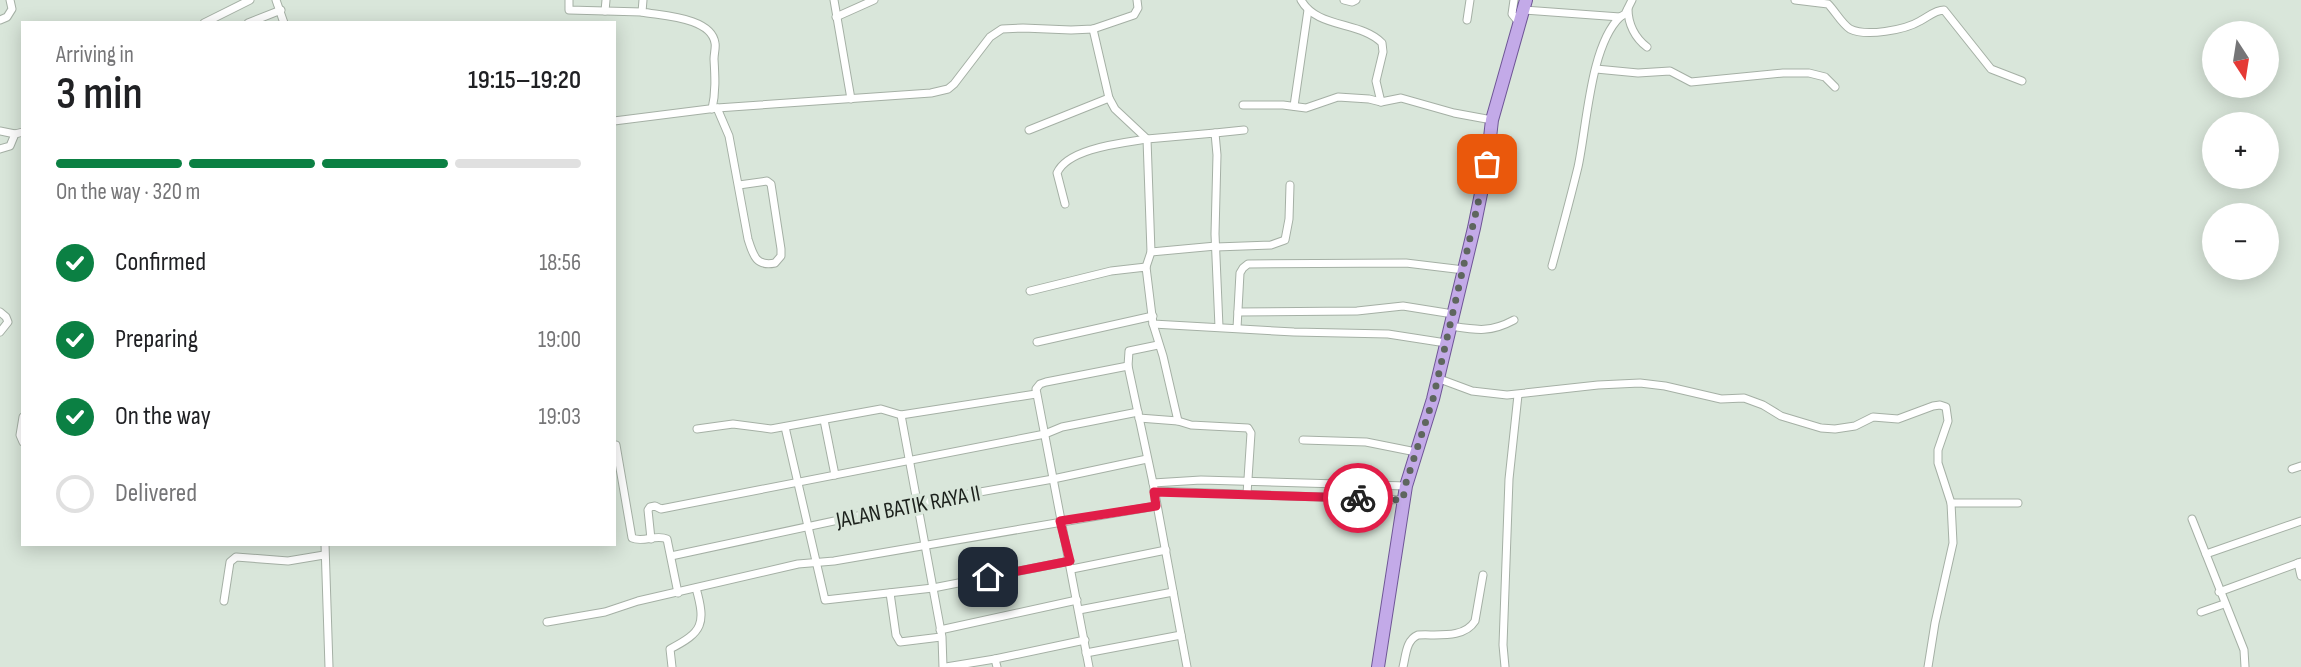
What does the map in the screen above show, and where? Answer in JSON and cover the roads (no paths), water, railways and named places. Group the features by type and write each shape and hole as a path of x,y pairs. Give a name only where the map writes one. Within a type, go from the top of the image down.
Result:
{"main road":[{"path":"1378,667 1405,486 1446,343 1487,164 1492,120 1525,5"}],"street":[{"path":"0,20 7,17 12,9 10,0"},
{"path":"208,21 250,0"},
{"path":"276,0 284,21"},
{"path":"569,0 569,10 642,12 688,20 708,29 715,43 715,108 729,136 752,254 762,264 775,263 781,256 781,249 771,184 767,181 739,185"},
{"path":"605,11 606,0"},
{"path":"642,12 643,0"},
{"path":"834,0 850,99"},
{"path":"836,17 874,0"},
{"path":"616,121 715,108 931,93 948,89 959,79 990,37 1002,29 1093,29 1133,15 1138,10 1137,0"},
{"path":"1301,0 1308,10 1316,15 1380,40 1384,48 1376,81 1381,102"},
{"path":"1344,0 1356,0"},
{"path":"1467,20 1470,0"},
{"path":"1514,0 1512,14 1520,24"},
{"path":"1552,266 1578,166 1596,69 1608,31 1628,9 1632,0"},
{"path":"1795,0 1828,4 1847,27 1857,30 1896,30 1944,10 1991,69 2022,81"},
{"path":"1525,5 1620,18"},
{"path":"1628,9 1628,18 1636,37 1647,47"},
{"path":"253,21 281,10"},
{"path":"1294,106 1308,10"},
{"path":"1093,29 1109,98 1115,109 1147,139 1151,252 1146,267 1158,345 1178,421"},
{"path":"1596,69 1638,73 1670,71 1691,82 1809,73 1825,77 1835,87"},
{"path":"1243,105 1309,108 1338,97 1381,102 1401,99 1492,120"},
{"path":"1029,130 1109,98"},
{"path":"1065,204 1057,173 1062,164 1098,147 1147,139 1244,130"},
{"path":"0,131 19,133 10,146 0,149"},
{"path":"1215,133 1219,327"},
{"path":"1151,252 1271,245 1285,240 1290,185"},
{"path":"1237,328 1240,273 1248,264 1406,263 1464,270"},
{"path":"1030,291 1111,271 1146,267"},
{"path":"1238,312 1363,311 1403,306 1486,330 1499,328 1514,320"},
{"path":"0,312 8,322 0,332"},
{"path":"1037,342 1153,320 1294,332 1388,334 1446,343"},
{"path":"1158,345 1129,351 1128,366 1153,482 1187,667"},
{"path":"1089,667 1036,394 1038,386 1046,382 1128,366"},
{"path":"1437,379 1472,391 1498,395 1598,385 1640,383 1665,386 1721,399 1744,398 1781,416 1821,428 1835,429 1855,426 1872,416 1898,419 1940,405 1946,407 1948,414 1938,450 1938,469 1951,503 1952,556 1928,667"},
{"path":"697,429 733,424 771,429 881,409 901,415 1036,394"},
{"path":"1505,667 1503,645 1509,479 1518,395"},
{"path":"901,415 926,544 944,667 996,663 1085,640"},
{"path":"651,538 650,507 661,509 1045,433 1062,427 1139,415 1191,425 1248,428 1251,433 1247,494"},
{"path":"824,420 835,475"},
{"path":"785,427 824,600 933,588 1166,550"},
{"path":"1303,440 1366,442 1416,452"},
{"path":"616,451 631,534 635,540 662,537 667,539 678,593"},
{"name":"JALAN BATIK RAYA II","path":"671,556 919,503 1147,459"},
{"path":"2292,469 2301,466"},
{"path":"1153,482 1201,480 1405,486"},
{"path":"1201,480 1201,493"},
{"path":"1307,496 1308,483"},
{"path":"1154,492 1403,500"},
{"path":"1951,503 2018,503"},
{"path":"547,622 606,612 638,601 798,564 1156,506"},
{"path":"2192,519 2244,650 2245,667"},
{"path":"2206,554 2301,522"},
{"path":"325,546 329,667"},
{"path":"224,601 230,562 236,557 288,561 324,555"},
{"path":"2219,592 2300,562 2301,576"},
{"path":"1403,667 1409,640 1413,637 1459,634 1471,627 1475,621 1483,575"},
{"path":"672,667 670,649 691,638 701,622 701,607 696,588"},
{"path":"1079,610 1173,592"},
{"path":"890,593 896,635 900,642 1077,600"},
{"path":"2202,612 2224,604"},
{"path":"1086,653 1181,635"}]}
